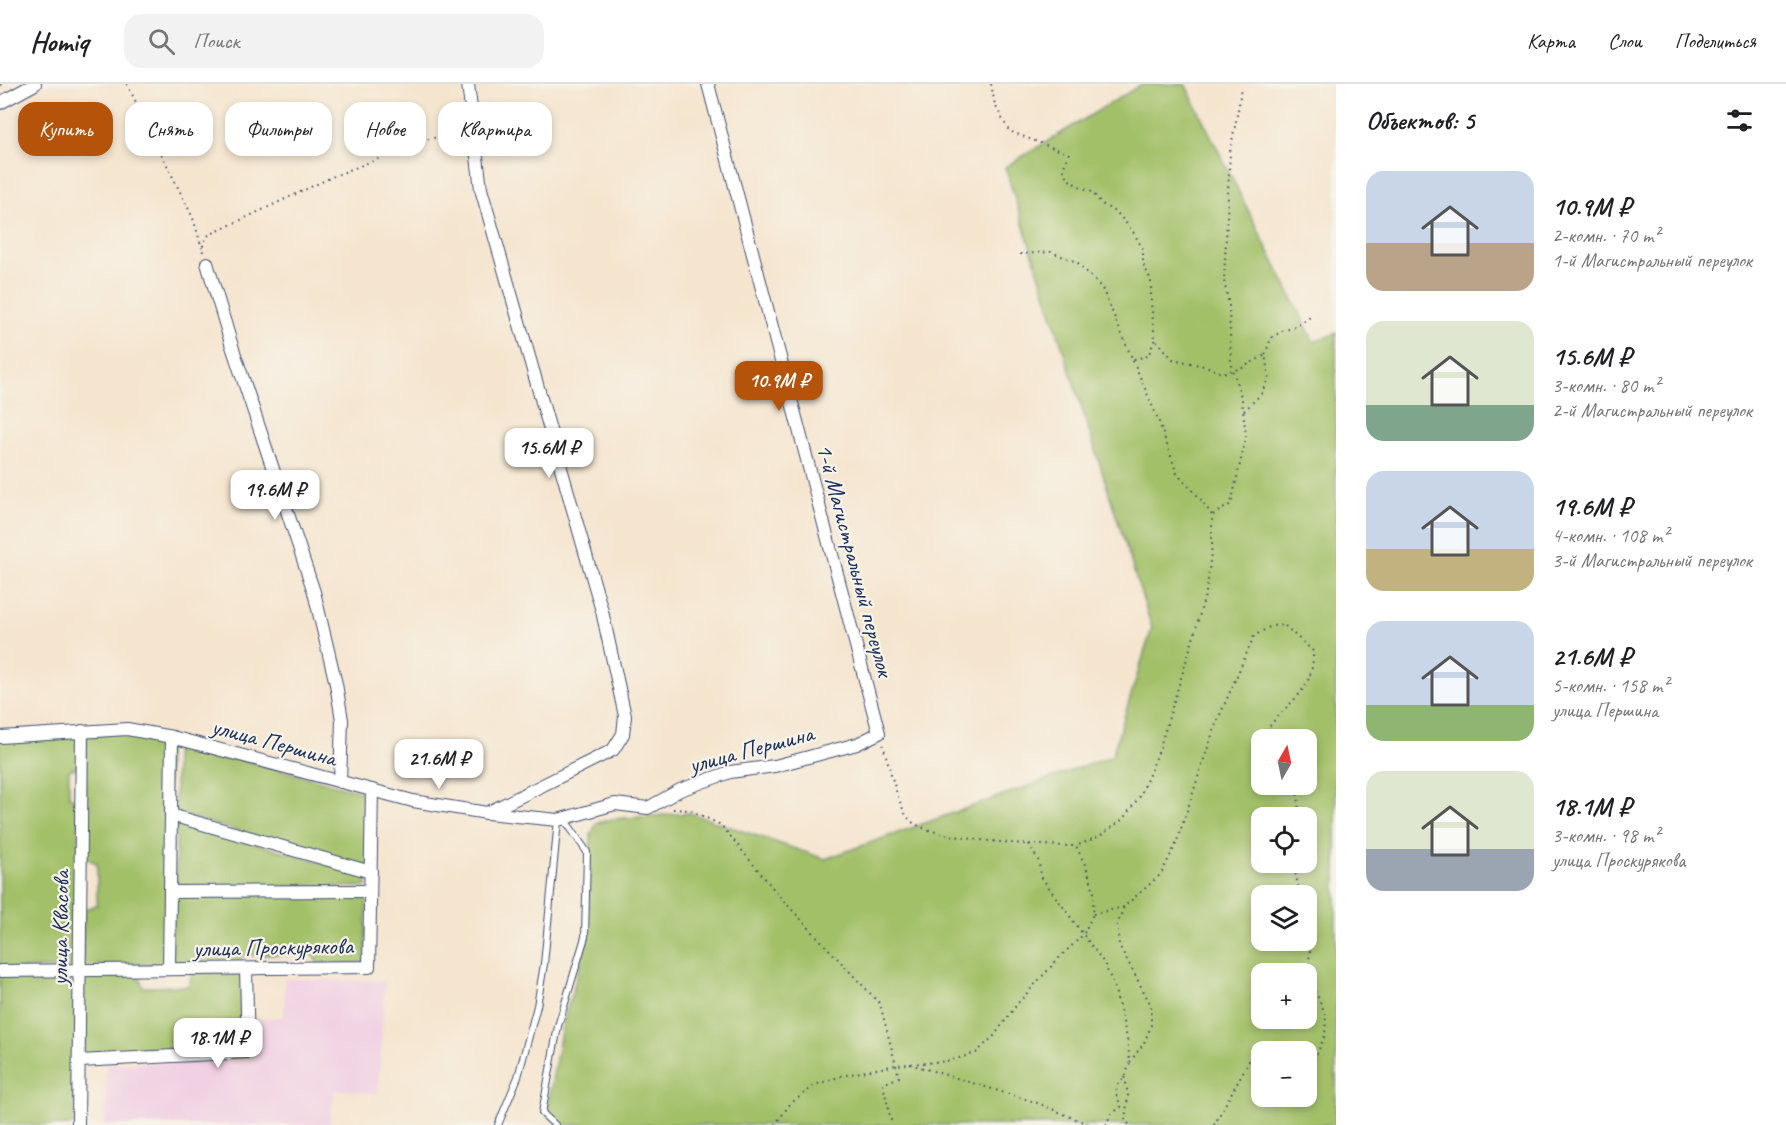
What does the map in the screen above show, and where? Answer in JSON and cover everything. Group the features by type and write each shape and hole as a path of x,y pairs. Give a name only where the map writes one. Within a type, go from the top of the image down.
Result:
{"street":[{"path":"0,103 35,84"},
{"path":"468,84 470,102"},
{"name":"1-й Магистральный переулок","path":"708,84 879,733"},
{"path":"476,156 481,189 602,611 625,716 623,734 613,750 487,813"},
{"path":"207,263 231,343 314,592 336,684 342,720 340,782"},
{"name":"улица Першина","path":"0,737 82,730 127,729 172,737 412,801 487,813 562,820 615,804 648,808 680,790 730,772 775,766 857,744 879,733"},
{"name":"улица Квасова","path":"78,1125 82,730"},
{"path":"169,969 172,737"},
{"name":"улица Проскурякова","path":"0,971 369,967 372,790"},
{"path":"171,815 371,872"},
{"path":"170,892 370,891"},
{"path":"80,1061 248,1052 246,969"}],"lane":[{"path":"498,1125 518,1077 537,1006 562,820"},
{"path":"555,1125 542,1113 558,1026 585,937 588,885 587,852 562,820"}],"path":[{"path":"127,84 193,218 207,263"},
{"path":"991,84 995,105 1009,131 1069,154 1063,169 1071,182 1092,192 1102,204 1118,214 1132,230 1143,249 1143,264 1151,280 1155,339 1148,356 1134,359"},
{"path":"1212,515 1231,504 1246,437 1244,411 1231,363 1229,305 1224,281 1230,152 1241,87"},
{"path":"202,248 207,236 334,176 438,137"},
{"path":"879,733 909,821 926,828 963,837 1076,846 1100,836 1123,819 1140,796 1153,764 1194,639 1207,588 1212,544 1212,515 1177,474 1134,359 1102,288 1077,262 1051,252 1020,254"},
{"path":"1244,411 1261,394 1269,377 1265,355 1271,338 1295,327 1313,315"},
{"path":"1155,339 1173,359 1208,367 1222,373 1242,368 1265,355"},
{"path":"1106,1125 1110,1114 1121,1107 1116,1093 1117,1085 1125,1077 1130,1062 1144,1043 1151,1026 1151,1005 1119,945 1117,925 1124,907 1161,874 1176,844 1214,729 1254,636 1270,626 1284,625 1313,651 1314,668 1308,684 1267,729"},
{"path":"669,809 690,810 721,825 781,898 880,1004 899,1077 883,1084 892,1125"},
{"path":"1029,844 1038,860 1042,878 1104,963 1114,986 1128,1038 1130,1062"},
{"path":"775,1125 790,1104 815,1085 841,1076 896,1065 949,1061 976,1053 994,1036 1018,1003 1083,935 1093,914 1094,891 1087,868 1076,846"},
{"path":"1093,914 1124,907"},
{"path":"1310,951 1308,976 1326,1015 1325,1035 1317,1054"},
{"path":"1214,1125 1251,1058"},
{"path":"908,1063 1035,1102 1090,1125"},
{"path":"1125,1077 1128,1096 1125,1121 1130,1125"}],"shaded area":[{"path":"285,979 385,981 378,1094 335,1089 329,1125 105,1125 106,1064 253,1060 256,1019 284,1017"}],"green space":[{"path":"1142,84 1185,84 1314,342 1336,333 1336,1125 559,1125 546,1114 562,1027 588,937 591,834 597,823 613,819 690,813 825,859 1112,756 1152,628 1005,167"},
{"path":"128,732 168,740 166,965 83,966 83,910 97,905 97,863 84,858 86,735"},
{"path":"79,735 79,767 69,770 69,795 79,803 77,968 0,969 0,740"},
{"path":"175,741 369,794 368,868 175,813"},
{"path":"176,821 367,875 367,887 176,886"},
{"path":"173,894 367,895 365,963 318,964 312,954 244,955 237,964 172,965"},
{"path":"243,972 244,1048 83,1057 83,974 138,973 143,987 189,986 192,973"},
{"path":"77,974 74,1125 0,1125 0,975"}]}
